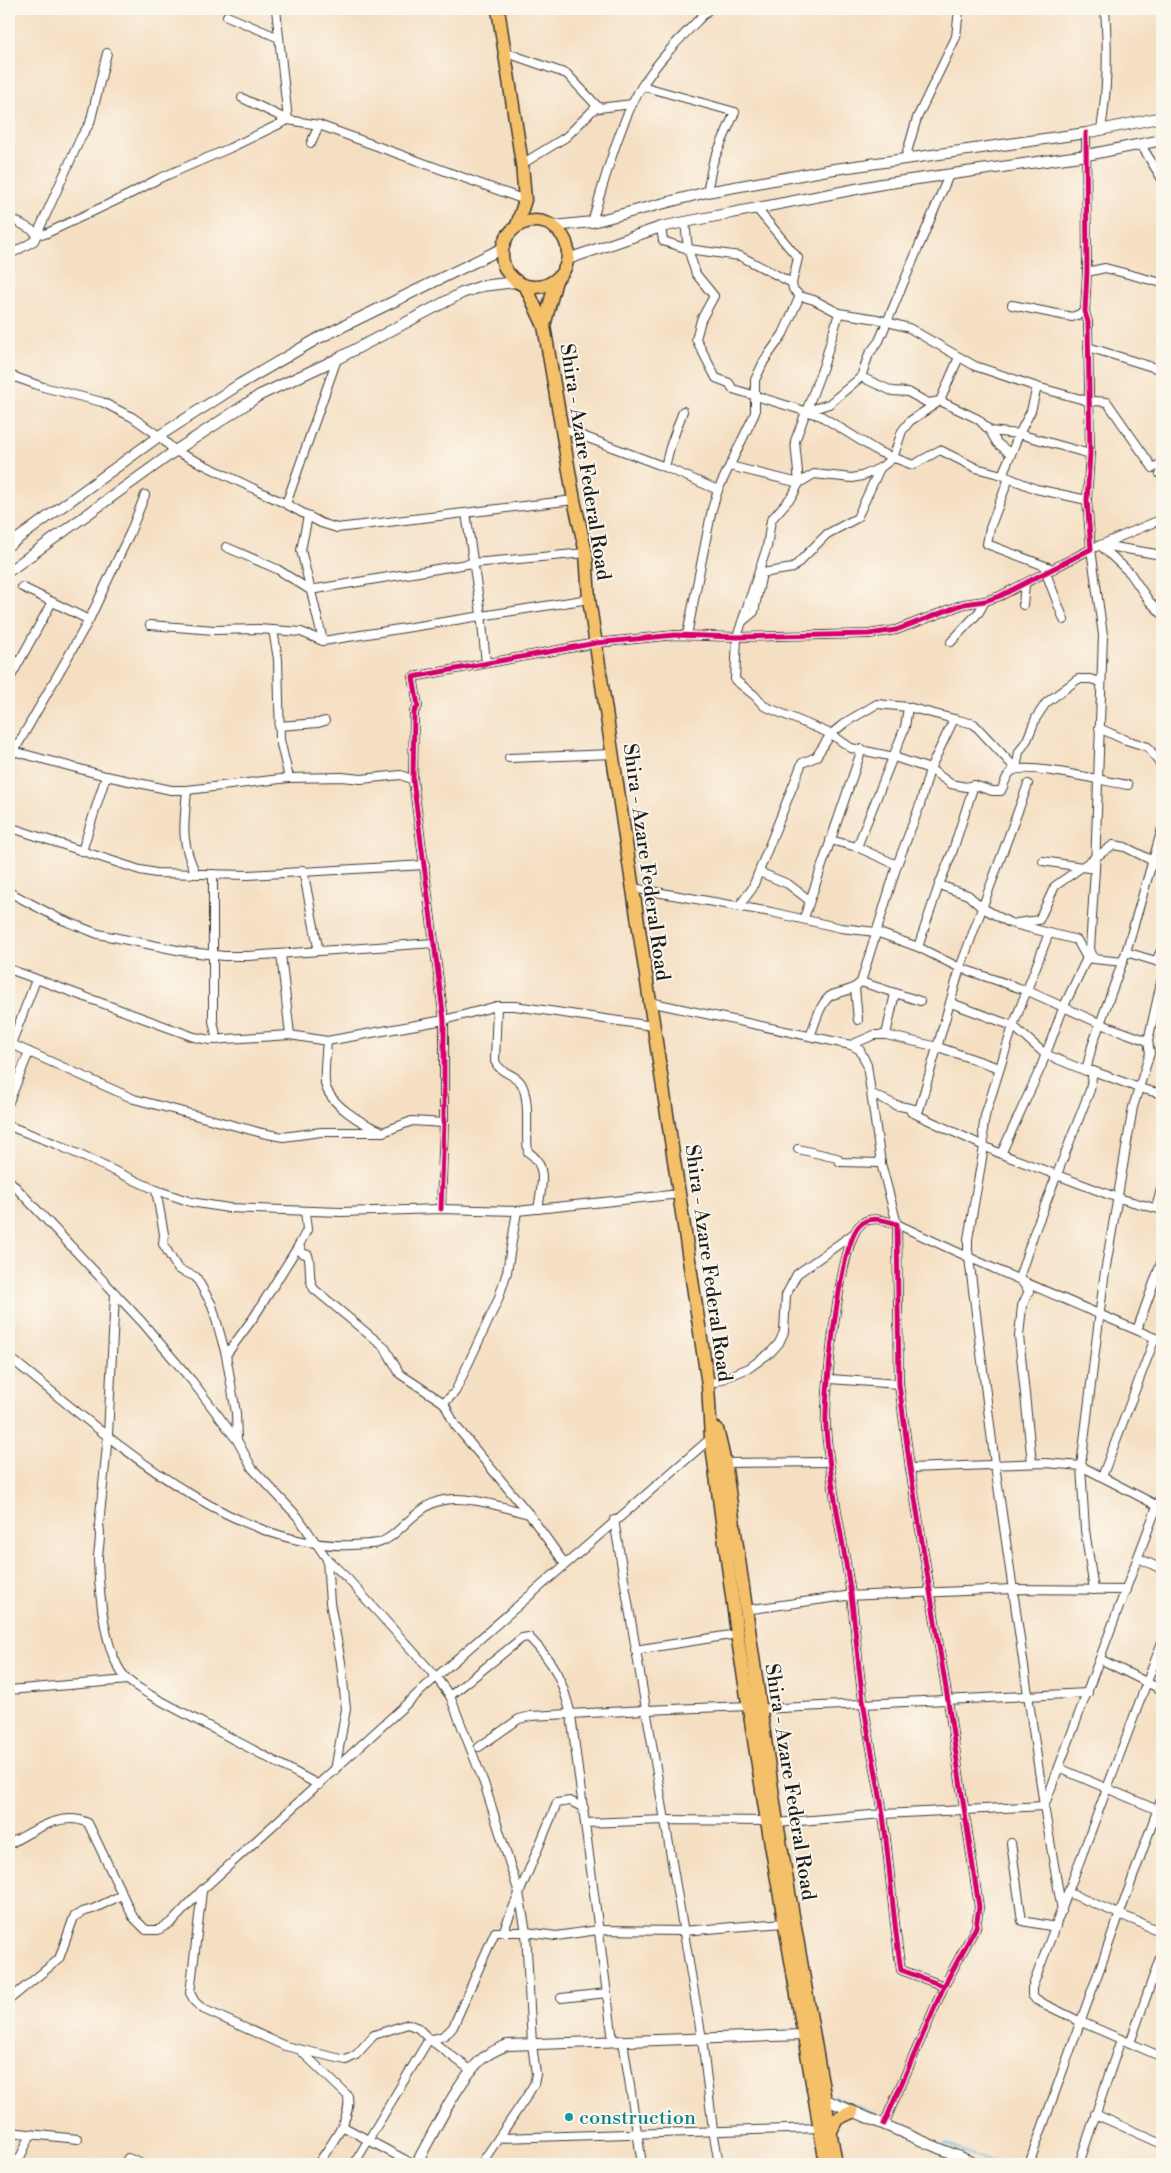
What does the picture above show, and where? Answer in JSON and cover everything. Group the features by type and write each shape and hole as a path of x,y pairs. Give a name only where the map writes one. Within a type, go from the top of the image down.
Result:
{"main road":[{"path":"498,9 522,164 525,200 517,225"},
{"path":"525,200 563,235 568,246 568,259 564,271 556,280 542,287 521,284 503,267 501,249 506,235 517,225 530,220 550,224"},
{"name":"Shira - Azare Federal Road","path":"544,326 556,280"},
{"name":"Shira - Azare Federal Road","path":"521,284 544,326 564,429 574,500 586,553 589,598 708,1385 711,1438 737,1634 754,1708"},
{"name":"Shira - Azare Federal Road","path":"710,1405 725,1463 745,1610 754,1708 772,1822 824,2099 826,2164"},
{"name":"Shira - Azare Federal Road","path":"772,1822 784,1923 804,2035 825,2130 836,2164"},
{"path":"825,2130 844,2114 852,2112"}],"street":[{"path":"276,9 288,120"},
{"path":"592,222 632,104 642,86 669,50 709,9"},
{"path":"905,159 917,118 956,37 958,9"},
{"path":"1101,129 1108,65 1105,9"},
{"path":"227,16 279,38"},
{"path":"504,52 566,74 599,108"},
{"path":"9,255 34,241 80,137 90,123 107,53"},
{"path":"642,86 734,112 713,162 707,192"},
{"path":"242,98 288,120 319,125 525,200"},
{"path":"522,164 566,137 594,109 632,104"},
{"path":"550,224 592,222 707,192 828,170 1086,133 1162,117"},
{"path":"9,217 37,233 45,234 158,179 230,148 288,120"},
{"path":"311,143 319,125"},
{"path":"1001,1154 1041,1067 1064,1006 1090,959 1095,869 1102,620 1091,549 1087,500 1090,454 1088,322 1085,312 1087,272 1086,133"},
{"path":"568,259 661,227 685,222 882,184 1087,155 1162,140"},
{"path":"1141,145 1162,179"},
{"path":"804,412 829,404 861,377 869,354 878,341 949,174"},
{"path":"757,209 798,258 792,283 793,289 800,296 814,300 839,313 909,328 975,366 1088,402 1106,402 1153,468 1162,463"},
{"path":"685,222 688,248 696,274 714,296 702,320 696,339 716,378 729,383 733,389 821,416 879,452 913,465 940,450 976,468 1036,489 1087,500"},
{"path":"661,227 663,241 688,248 740,256 792,283"},
{"path":"9,545 159,436 240,384 318,339 501,249"},
{"path":"1087,272 1105,268 1162,283"},
{"path":"9,571 175,451 260,394 337,359 462,292 482,286 521,284"},
{"path":"687,636 712,509 718,490 756,413 757,395 755,380 764,361 783,334 800,296"},
{"path":"1012,305 1072,317 1085,312"},
{"path":"839,313 824,364 804,412 795,441 799,483 793,495 772,520 767,547 737,637 735,680 740,686 754,695 764,706 832,734 851,748 862,749 930,769 951,784 1001,791 1007,776 1016,769 1044,770 1128,785"},
{"path":"1088,347 1162,370"},
{"path":"730,466 799,483 814,474 852,478 880,468 893,458 902,431 910,421 940,401 959,357"},
{"path":"286,504 337,359"},
{"path":"9,375 43,387 102,402 132,417 159,436 175,451 286,504 321,524 337,528 574,500"},
{"path":"861,377 892,391 908,392 928,403 940,401 978,419 990,431 997,443 1011,454"},
{"path":"1037,387 1031,411 1011,454 987,544 1050,571"},
{"path":"665,467 683,411"},
{"path":"564,429 665,467 718,490"},
{"path":"990,431 1019,434 1090,454"},
{"path":"743,621 754,612 762,573 793,568 827,534 857,518 880,468"},
{"path":"9,760 10,751 89,620 130,533 145,495"},
{"path":"466,513 481,614 486,663"},
{"path":"308,516 301,550 323,641"},
{"path":"441,1209 444,1123 444,1020 413,780 414,712 418,706 413,677 596,643 675,635 737,637 869,634 896,630 964,604 985,601 1000,596 1100,544 1162,519"},
{"path":"1100,544 1162,555"},
{"path":"1100,544 1130,573 1149,601 1162,614"},
{"path":"226,547 277,569 310,590 473,563 586,553"},
{"path":"1050,571 1064,620"},
{"path":"1023,605 1025,584"},
{"path":"22,587 89,620"},
{"path":"150,625 214,630 301,632 323,641 589,598"},
{"path":"951,642 979,612 985,601"},
{"path":"9,680 52,602"},
{"path":"273,630 278,659 280,740 289,778"},
{"path":"1016,769 1019,752 1027,740 1036,718 1046,703 1078,679 1090,679 1101,682"},
{"path":"739,906 747,898 759,872 802,763 816,757 832,734 846,722 877,704 908,707 974,724 1016,769"},
{"path":"857,847 894,758 905,727 908,707"},
{"path":"858,1020 858,985 897,865 920,805 930,769 954,719"},
{"path":"279,726 325,721"},
{"path":"1099,728 1148,748 1162,766"},
{"path":"804,918 862,749"},
{"path":"10,751 106,776 171,790 187,790 289,778 342,777 361,779 401,775 413,780"},
{"path":"509,758 612,754"},
{"path":"82,851 106,776"},
{"path":"895,1105 919,1110 960,968 1028,784"},
{"path":"918,947 974,786"},
{"path":"187,790 184,841 187,854 196,874"},
{"path":"9,827 140,870 248,875 303,870 425,865"},
{"path":"1019,1278 1034,1233 1090,1090 1089,1071 1101,1024 1123,962 1162,829"},
{"path":"830,840 857,847 897,865"},
{"path":"1010,923 1039,920 1055,886 1113,845 1125,847 1153,861"},
{"path":"1043,861 1095,869"},
{"path":"303,870 318,947 314,951"},
{"path":"759,872 788,884 809,900"},
{"path":"214,874 213,1020 218,1040"},
{"path":"939,885 968,896 981,907 1010,923 1077,940 1090,959"},
{"path":"633,888 804,918 842,928 876,932 918,947 960,968 1028,991 1101,1024 1148,1041"},
{"path":"9,892 58,918 98,934 182,951 214,955 248,956 434,943"},
{"path":"1049,933 1013,1026 985,1116 983,1130 984,1147 968,1239 995,1465 1044,1806 1062,1911"},
{"path":"1126,952 1159,962 1162,949"},
{"path":"281,954 290,1035"},
{"path":"1090,959 1123,962"},
{"path":"9,969 194,1037 218,1040 290,1035 327,1041 444,1020 497,1006 515,1006 653,1026"},
{"path":"1094,1590 1085,1530 1081,1466 1099,1314 1133,1107 1150,1053 1148,1041 1162,978"},
{"path":"36,980 10,1044 134,1099 283,1137 321,1132 383,1132 412,1121 444,1123"},
{"path":"810,1036 826,999 858,985 920,1001"},
{"path":"886,1035 895,993"},
{"path":"649,1002 851,1045 860,1050"},
{"path":"951,1003 1013,1026 1045,1054 1089,1071 1162,1094"},
{"path":"497,1006 495,1062 498,1068 519,1081 525,1092 528,1152 534,1156 543,1170 538,1209"},
{"path":"851,1045 874,1035 886,1035 938,1047 999,1068"},
{"path":"863,1040 860,1050 866,1065 872,1094 881,1163 897,1224 900,1384 910,1468 948,1701 979,1913 972,1934 944,1986 884,2124"},
{"path":"327,1041 325,1085 330,1096 365,1125 383,1132"},
{"path":"9,1102 29,1052"},
{"path":"872,1094 984,1147 1118,1198 1159,1209 1162,1186"},
{"path":"9,1128 56,1144 156,1190 191,1202 218,1206 305,1211 517,1210 680,1194"},
{"path":"798,1150 837,1158 840,1162 881,1163"},
{"path":"9,1180 142,1322 192,1381 237,1440 252,1468 298,1517 327,1559 348,1578 436,1677 450,1696 481,1775 519,1892 526,1932 532,2044 536,2074 534,2084 481,2164"},
{"path":"156,1190 164,1234 163,1244 178,1269 196,1277 212,1305 226,1355 236,1414 237,1440"},
{"path":"444,1403 456,1392 498,1300 506,1272 517,1210"},
{"path":"226,1355 254,1317 300,1245 307,1230 305,1211"},
{"path":"944,1986 901,1970 883,1814 863,1705 851,1596 829,1462 826,1426 832,1339 842,1273 854,1234 860,1224 871,1219 897,1224 970,1259 1019,1278 1159,1340 1102,1477"},
{"path":"708,1385 750,1368 771,1352 779,1343 784,1332 786,1295 797,1274 854,1234"},
{"path":"300,1245 302,1253 308,1255 310,1264 309,1280 314,1289 385,1348 400,1374 444,1403 455,1425 529,1514 565,1564"},
{"path":"1137,1330 1162,1260"},
{"path":"1019,1278 1029,1290 1022,1306 1019,1336 1032,1463"},
{"path":"115,1294 108,1435 99,1526 101,1534 98,1549 98,1571 108,1646 116,1664 128,1680 150,1695 319,1785"},
{"path":"9,1356 108,1435 187,1491 232,1516 273,1533 317,1544 336,1546 378,1543 388,1538 416,1514 434,1502 451,1499 490,1504 529,1514"},
{"path":"830,1379 900,1384"},
{"path":"9,1844 52,1822 73,1818 88,1823 133,1917 146,1930 158,1930 172,1922 202,1890 436,1677 614,1520 711,1438"},
{"path":"725,1463 829,1462"},
{"path":"910,1468 1032,1463 1081,1466 1158,1506"},
{"path":"1044,1806 1162,1492"},
{"path":"614,1520 702,2039 719,2164"},
{"path":"1138,1558 1162,1569"},
{"path":"327,1559 330,1603 341,1662 346,1710 335,1770"},
{"path":"745,1610 851,1596 1013,1589 1126,1590"},
{"path":"636,1650 737,1634"},
{"path":"450,1696 522,1638 529,1637 556,1670 564,1687 571,1715 607,1993 638,2134 642,2164"},
{"path":"1162,1642 1032,1988 1032,1995 1036,2000 1162,2056"},
{"path":"1100,1659 1162,1690"},
{"path":"9,1690 128,1680"},
{"path":"479,1747 519,1719 531,1716 646,1710 863,1705 1088,1693"},
{"path":"1059,1768 1160,1810"},
{"path":"1029,2164 1119,1915 1160,1810 1162,1797"},
{"path":"504,1932 557,1803 570,1802 584,1808"},
{"path":"586,1823 664,1820 772,1822 1044,1806"},
{"path":"1011,1843 1022,1921 1056,1928"},
{"path":"202,1890 190,1993 195,2002 203,2009 277,2043 346,2060 356,2056 374,2035 408,2024 418,2028 429,2039 472,2071"},
{"path":"1069,1893 1162,1932"},
{"path":"9,2000 59,1959 74,1917 122,1895"},
{"path":"429,2039 436,2039 448,2034 454,2028 495,1932 526,1932 556,1936 598,1930 683,1931 784,1923"},
{"path":"1130,2043 1162,1952"},
{"path":"561,1998 607,1993"},
{"path":"342,2126 414,2164 472,2071 484,2058 507,2045 804,2035"},
{"path":"354,2164 429,2039"},
{"path":"1079,2164 1121,2039"},
{"path":"300,2050 348,2096 349,2104 342,2126 318,2164"},
{"path":"824,2099 976,2164"},
{"path":"1095,2114 1162,2144"},
{"path":"499,2138 713,2130 825,2130"},
{"path":"9,2132 78,2139"},
{"path":"17,2164 31,2134"},
{"path":"131,2149 126,2161 142,2164"}],"waterway":[{"path":"834,2096 881,2117"},
{"path":"945,2144 996,2164"}],"cycle path":[{"path":"441,1209 444,1123 444,1020 413,780 414,712 418,706 413,677 596,643 675,635 737,637 869,634 896,630 964,604 985,601 1000,596 1091,549 1087,500 1090,454 1088,322 1085,312 1087,272 1086,133"},
{"path":"884,2124 944,1986 976,1927 979,1907 910,1468 899,1384 897,1224 872,1219 859,1226 845,1262 830,1356 826,1429 851,1595 864,1706 883,1815 901,1970 944,1986"}],"place":[{"name":"construction","path":"569,2117"}]}
